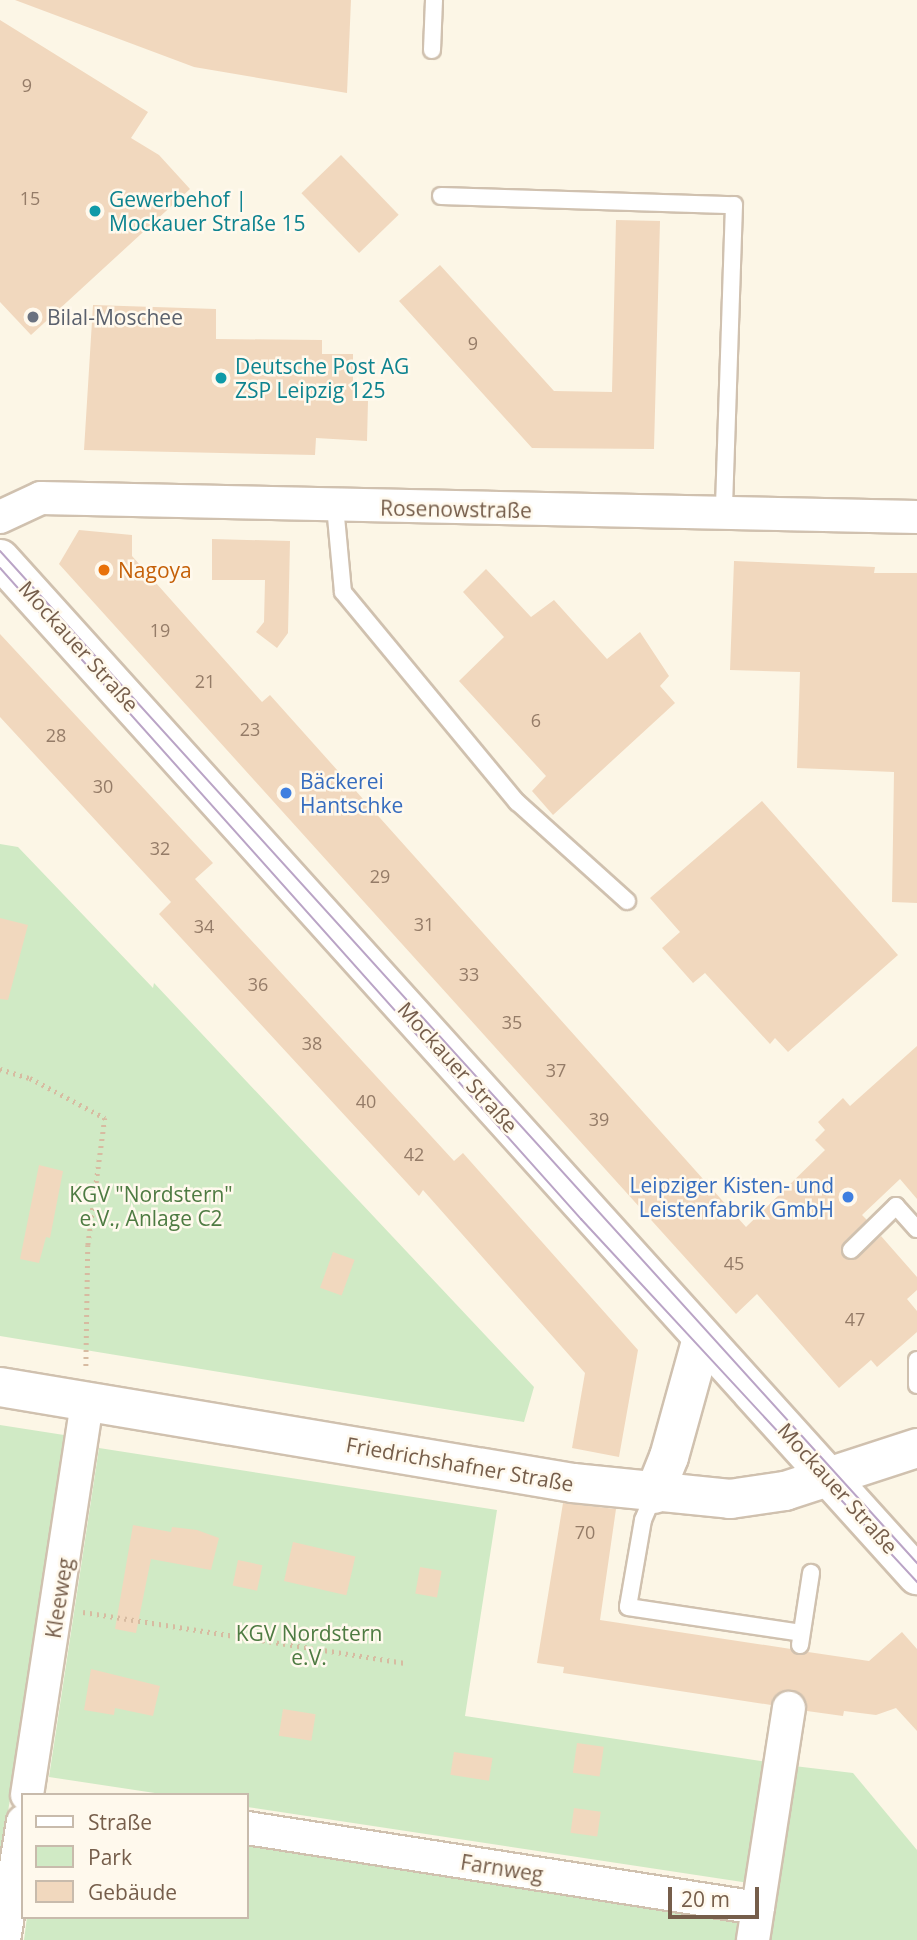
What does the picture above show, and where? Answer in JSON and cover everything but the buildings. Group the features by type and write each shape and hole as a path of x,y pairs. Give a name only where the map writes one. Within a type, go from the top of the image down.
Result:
{"main road":[{"name":"Mockauer Straße","path":"0,559 917,1575"},
{"path":"654,1494 669,1457 702,1338"},
{"name":"Friedrichshafner Straße","path":"0,1387 654,1494 730,1499 769,1495 917,1448"}],"street":[{"name":"Rosenowstraße","path":"0,517 41,498 917,517"},
{"name":"Kleeweg","path":"29,1793 87,1401"},
{"path":"753,1940 789,1708"},
{"name":"Farnweg","path":"248,1828 758,1908"},
{"name":"Kleeweg","path":"5,1940 21,1843"}],"lane":[{"path":"432,50 434,0"},
{"path":"441,196 734,205 724,514"},
{"path":"335,506 343,592 517,802 627,901"},
{"path":"851,1250 896,1206 917,1229"},
{"path":"917,1360 917,1385"},
{"path":"654,1494 643,1520 628,1607 800,1639 811,1573"}],"path":[{"path":"0,1069 30,1078 105,1118 88,1245 87,1401"},
{"path":"58,1608 405,1663"}],"green space":[{"name":"KGV \"Nordstern\" e.V., Anlage C2","path":"0,844 18,847 153,988 154,983 534,1387 524,1422 0,1336"},
{"path":"0,1425 64,1435 62,1452 66,1454 0,1861"},
{"name":"KGV Nordstern e.V.","path":"99,1448 497,1510 465,1716 768,1762 749,1883 248,1807 248,1793 155,1793 49,1777"},
{"path":"794,1766 853,1773 917,1850 917,1940 768,1940"},
{"path":"248,1844 744,1920 741,1940 24,1940 27,1919 248,1919"}],"tram line":[{"path":"0,551 917,1563"},
{"path":"0,568 581,1219 917,1582"}],"place":[{"name":"Gewerbehof | Mockauer Straße 15","path":"95,211"},
{"name":"Bilal-Moschee","path":"33,317"},
{"name":"Deutsche Post AG ZSP Leipzig 125","path":"221,378"},
{"name":"Nagoya","path":"104,570"},
{"name":"Bäckerei Hantschke","path":"286,793"},
{"name":"Leipziger Kisten- und Leistenfabrik GmbH","path":"848,1197"}]}
